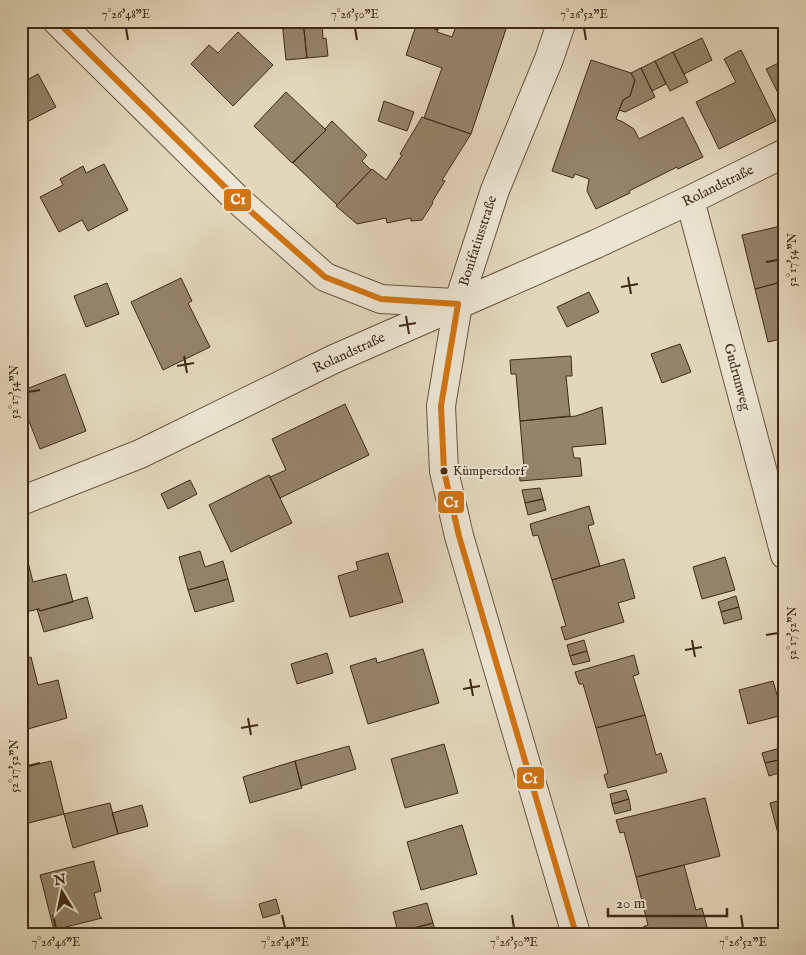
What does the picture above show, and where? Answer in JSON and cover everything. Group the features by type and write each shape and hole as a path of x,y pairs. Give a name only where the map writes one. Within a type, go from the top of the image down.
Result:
{"street":[{"path":"57,21 239,201 325,276 380,299 458,304"},
{"name":"Bonifatiusstraße","path":"562,21 549,59 495,190 458,304 441,406 444,471 459,536 576,934"},
{"name":"Rolandstraße","path":"21,501 140,454 334,359 596,244 785,153"},
{"name":"Gudrunweg","path":"690,200 785,555"}],"building":[{"path":"282,21 303,21 307,58 286,60"},
{"path":"303,21 322,21 323,39 326,38 328,56 307,58"},
{"path":"403,21 441,21 438,30 417,23 416,26"},
{"path":"458,21 494,21 507,26 471,134 424,118 442,68 406,55 417,23 452,37"},
{"path":"779,21 785,21 785,28 783,29"},
{"path":"238,32 273,65 233,106 191,64 209,45 218,53"},
{"path":"702,38 712,60 684,74 673,52"},
{"path":"741,50 776,121 719,149 696,102 736,82 724,59"},
{"path":"673,52 688,82 670,91 655,61"},
{"path":"591,60 631,73 635,80 630,96 623,100 616,119 634,129 639,139 683,117 703,157 678,169 677,167 596,209 587,191 589,179 575,174 573,178 552,171"},
{"path":"785,60 785,107 766,69"},
{"path":"655,61 666,84 652,91 641,68"},
{"path":"641,68 655,97 625,112 619,110 623,100 630,96 635,80 631,73"},
{"path":"38,74 56,107 21,125 21,83"},
{"path":"286,92 326,130 292,163 254,126"},
{"path":"384,101 414,112 407,131 378,121"},
{"path":"422,117 471,134 442,180 445,181 433,203 422,220 411,221 411,218 387,223 386,218 357,224 336,206 372,169 386,180"},
{"path":"332,121 367,155 362,161 371,170 337,205 293,163 326,130"},
{"path":"104,164 128,210 88,231 82,220 59,232 40,197 63,185 60,179 83,166 86,173"},
{"path":"785,225 785,281 755,289 742,235"},
{"path":"181,278 192,301 188,303 210,347 163,370 131,302"},
{"path":"785,281 785,338 768,342 755,289"},
{"path":"107,283 119,314 86,327 74,296"},
{"path":"589,292 599,312 567,327 557,307"},
{"path":"680,344 691,372 662,383 651,354"},
{"path":"571,356 572,376 566,376 570,416 520,421 516,374 511,374 510,360"},
{"path":"21,369 28,388 21,391"},
{"path":"785,369 785,386 781,370"},
{"path":"65,374 86,431 40,449 21,401 21,391"},
{"path":"345,404 369,455 280,498 270,477 286,470 272,439"},
{"path":"602,407 606,444 572,447 574,458 580,458 582,476 520,481 519,469 524,468 520,421 576,416"},
{"path":"269,475 292,523 231,552 209,505"},
{"path":"190,480 197,494 168,509 161,494"},
{"path":"540,488 543,499 525,503 522,490"},
{"path":"543,499 546,510 528,515 525,503"},
{"path":"589,506 594,524 588,526 600,566 552,580 538,535 533,536 530,524"},
{"path":"25,550 33,582 66,574 73,602 40,611 39,609 21,613 21,551"},
{"path":"200,551 205,567 223,561 228,579 188,590 179,557"},
{"path":"388,553 403,602 350,617 338,576 358,570 356,562"},
{"path":"725,557 735,590 702,599 693,567"},
{"path":"624,559 635,598 618,603 624,622 565,640 561,627 566,626 552,580"},
{"path":"228,579 234,601 195,612 188,590"},
{"path":"736,596 739,607 721,612 718,602"},
{"path":"87,597 93,618 44,632 37,609 40,611"},
{"path":"739,607 742,619 724,624 721,612"},
{"path":"584,640 587,651 570,656 567,645"},
{"path":"423,649 439,703 368,724 350,666 376,658 377,663"},
{"path":"587,651 590,661 573,665 570,656"},
{"path":"327,653 333,673 297,684 291,664"},
{"path":"634,655 639,674 633,676 645,715 596,728 583,684 579,684 575,672"},
{"path":"31,657 38,685 58,680 67,718 21,731 21,660"},
{"path":"773,681 783,715 748,724 739,690"},
{"path":"645,715 656,755 661,753 667,772 608,788 604,775 608,773 596,728"},
{"path":"444,744 458,793 405,808 391,759"},
{"path":"349,746 356,769 301,786 295,761"},
{"path":"780,748 783,759 765,763 762,753"},
{"path":"783,759 785,771 769,776 765,763"},
{"path":"51,761 64,814 21,825 21,768"},
{"path":"295,761 302,788 250,803 243,777"},
{"path":"626,790 629,799 612,804 610,794"},
{"path":"705,798 720,856 636,877 624,832 620,833 616,820"},
{"path":"629,799 631,810 615,814 612,804"},
{"path":"785,799 785,839 780,841 770,803"},
{"path":"110,803 118,834 73,848 64,814"},
{"path":"142,805 148,826 118,834 112,813"},
{"path":"462,825 477,874 421,890 407,842"},
{"path":"94,861 101,891 94,893 100,917 102,918 54,930 40,875"},
{"path":"684,865 696,910 702,908 707,927 680,934 645,934 643,927 648,925 636,877"},
{"path":"276,899 280,913 263,918 259,904"},
{"path":"427,903 433,923 398,932 393,912"},
{"path":"433,923 436,934 393,934 398,932"}],"transit line":[{"name":"C1","path":"57,21 239,201 325,277 381,299 458,304"},
{"name":"C1","path":"458,304 441,406 444,471 459,536 576,934"}],"place":[{"name":"Kümpersdorf","path":"444,471"}]}
